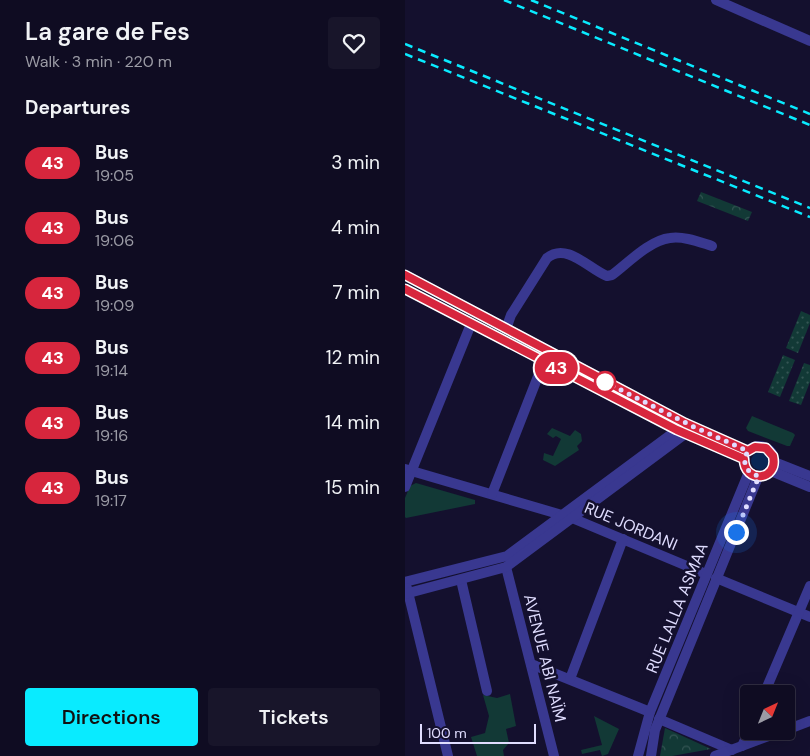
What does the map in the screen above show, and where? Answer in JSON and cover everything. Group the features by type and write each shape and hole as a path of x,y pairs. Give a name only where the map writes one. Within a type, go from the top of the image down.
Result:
{"street":[{"path":"716,0 810,41"},
{"path":"506,329 511,315 547,258 551,255 565,253 607,276 612,275 657,240 682,238 712,246"},
{"path":"405,275 746,455"},
{"path":"405,289 681,432 746,455"},
{"path":"405,487 408,470 471,324"},
{"path":"492,494 544,361"},
{"path":"448,756 405,580 507,556 567,516 681,432"},
{"path":"755,447 766,448 773,456 773,466 768,474 754,474 745,466 746,455 755,447"},
{"path":"773,466 810,476"},
{"path":"773,466 810,486"},
{"name":"RUE JORDANI","path":"408,470 567,516 706,574"},
{"name":"RUE LALLA ASMAA","path":"638,756 650,712 706,574 754,474"},
{"name":"RUE LALLA ASMAA","path":"651,756 655,730 659,719 716,578 754,474"},
{"path":"407,594 506,567 567,516"},
{"path":"570,679 623,539"},
{"name":"AVENUE ABI NAÏM","path":"506,567 554,756"},
{"path":"716,578 810,617"},
{"path":"461,580 487,691"},
{"path":"769,685 810,586"},
{"path":"531,664 650,712"},
{"path":"659,719 732,750"},
{"path":"795,727 810,721"},
{"path":"742,746 745,740"},
{"path":"715,756 758,740"}],"green space":[{"path":"701,192 752,212 748,221 697,201"},
{"path":"801,311 810,315 810,323 798,353 786,348"},
{"path":"783,355 795,360 780,397 768,392"},
{"path":"804,363 810,365 810,382 801,405 789,401"},
{"path":"752,416 793,433 795,435 790,446 748,431 746,428"},
{"path":"552,428 570,436 575,430 581,434 582,441 577,446 579,450 555,466 543,460 544,453 553,456 561,439 556,436 553,438 547,434"},
{"path":"416,483 475,500 475,504 406,518 405,498 410,486"},
{"path":"510,694 516,726 506,729 509,743 503,750 504,756 477,756 471,737 485,733 489,716 483,695 497,698"},
{"path":"594,716 619,729 608,754 602,756 600,750 582,754 581,750 602,745"},
{"path":"665,728 711,749 672,756 660,756"}],"water":[{"path":"756,452 764,452 769,457 767,468 756,470 751,465 751,457"}],"railway":[{"path":"504,0 810,125"},
{"path":"531,0 810,114"},
{"path":"405,44 810,208"},
{"path":"405,54 810,217"}],"bus line":[{"name":"43","path":"405,275 473,313 694,427 748,451 761,446 766,448 770,451 775,461 773,467 768,474 763,476 753,475 747,470 744,459 677,430 405,289"}],"route":[{"path":"605,382 694,427 748,451 744,459 745,466 753,475 759,476 736,532"}]}
